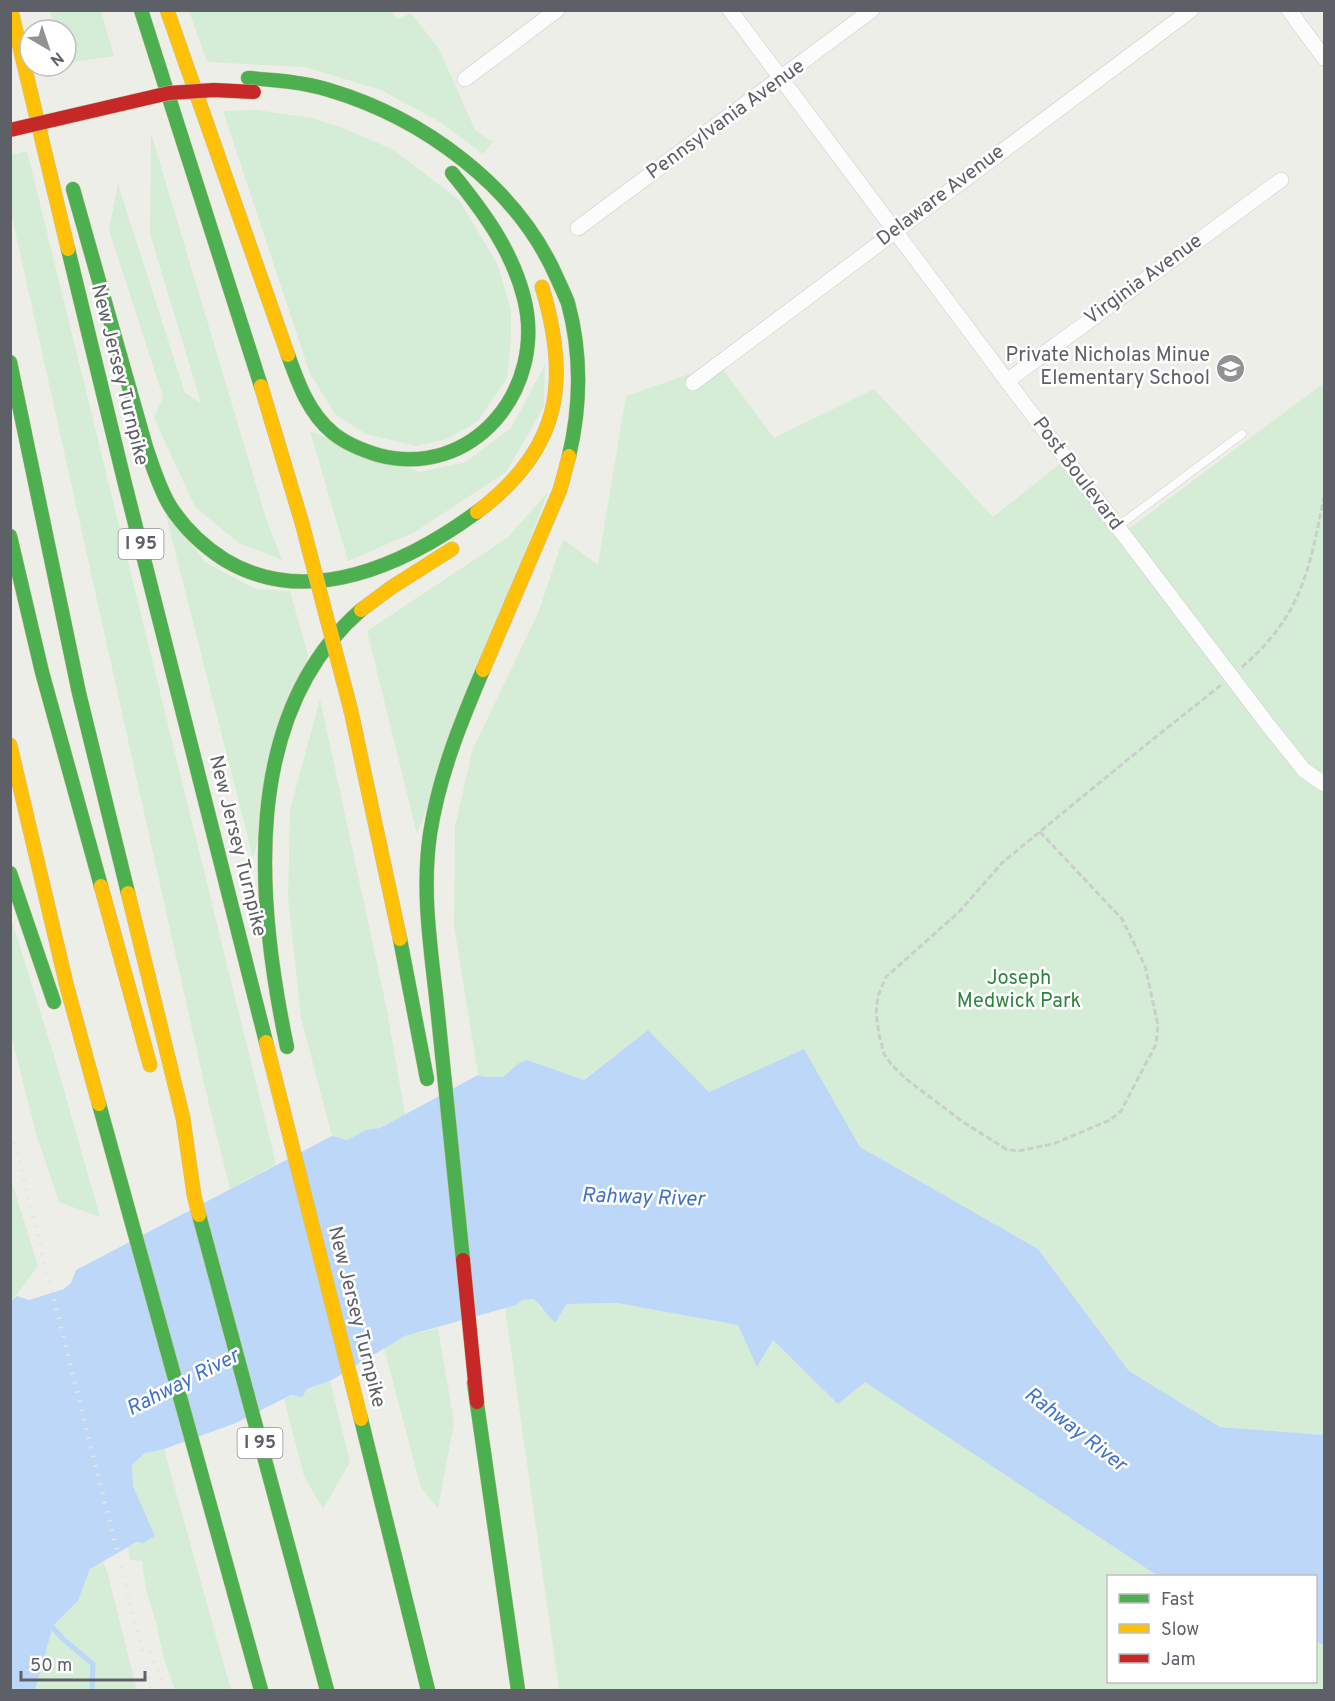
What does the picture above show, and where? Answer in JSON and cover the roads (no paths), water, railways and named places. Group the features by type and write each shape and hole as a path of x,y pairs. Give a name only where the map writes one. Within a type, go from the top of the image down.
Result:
{"highway":[{"name":"New Jersey Turnpike","path":"11,10 124,480 428,1690"},
{"path":"141,10 237,308 302,523 351,711 390,887 429,1092"},
{"path":"167,10 295,376 305,399 318,418 334,434 354,447 378,456 404,459 429,458 453,451 475,439 494,422 512,400 524,374 528,348 527,316 514,269 495,229 479,204 448,170 483,201 512,234"},
{"path":"143,85 207,76 289,81 328,90 363,102 398,118 432,138 471,168 519,215 541,244 558,276 571,312 578,345 580,385 570,455 560,490 441,772 433,809 426,881 429,950 437,1006 477,1402"},
{"path":"40,78 56,133"},
{"path":"10,129 169,93 214,90 259,93"},
{"path":"21,112 43,107"},
{"path":"69,177 146,447 166,497 187,528 205,547 229,564 266,577 288,581 320,582 355,574 386,563 419,548 453,528 506,488 527,464 543,438 553,407 557,379 557,350 552,316 535,271"},
{"name":"I 95","path":"10,362 79,693 183,1118 194,1195 327,1690"},
{"path":"559,445 572,416 580,385"},
{"path":"10,536 42,672 155,1081"},
{"path":"290,1059 274,983 266,910 265,872 269,799 274,768 284,732 296,698 313,663 338,631 365,607 462,541"},
{"path":"10,746 67,987 261,1690"},
{"path":"10,873 54,1001 85,1050"},
{"path":"435,1124 518,1690"},
{"path":"171,1136 194,1195"},
{"path":"316,1184 369,1449"}],"street":[{"path":"465,79 557,10"},
{"name":"Post Boulevard","path":"730,10 1006,381 1231,677 1304,770 1324,784"},
{"name":"Pennsylvania Avenue","path":"579,228 872,10"},
{"name":"Delaware Avenue","path":"693,383 1191,10"},
{"path":"1289,10 1324,58"},
{"name":"Virginia Avenue","path":"1006,381 1281,180"}],"lane":[{"path":"1117,527 1242,434"}],"water":[{"name":"Rahway River","path":"648,1030 709,1092 804,1049 860,1147 1038,1249 1129,1371 1220,1427 1324,1435 1324,1645 1317,1642 1317,1575 1156,1575 865,1382 838,1404 773,1340 757,1367 738,1325 617,1303 567,1304 555,1323 534,1299 523,1300 516,1305 405,1336 330,1381 307,1389 302,1397 291,1395 236,1423 164,1449 145,1453 132,1465 133,1486 155,1536 143,1543 137,1542 90,1569 78,1601 53,1626 35,1690 11,1690 10,1302 17,1296 29,1300 64,1289 71,1283 76,1270 332,1136 347,1140 366,1130 380,1128 478,1075 503,1077 519,1063 527,1060 584,1080"}],"waterway":[{"path":"48,1622 63,1639 93,1664 92,1690"}],"railway":[{"path":"10,1124 152,1690"},
{"path":"150,1652 165,1690"}],"place":[{"name":"Private Nicholas Minue Elementary School","path":"1231,368"}],"park label":[{"name":"Joseph Medwick Park","path":"1019,990"}]}
